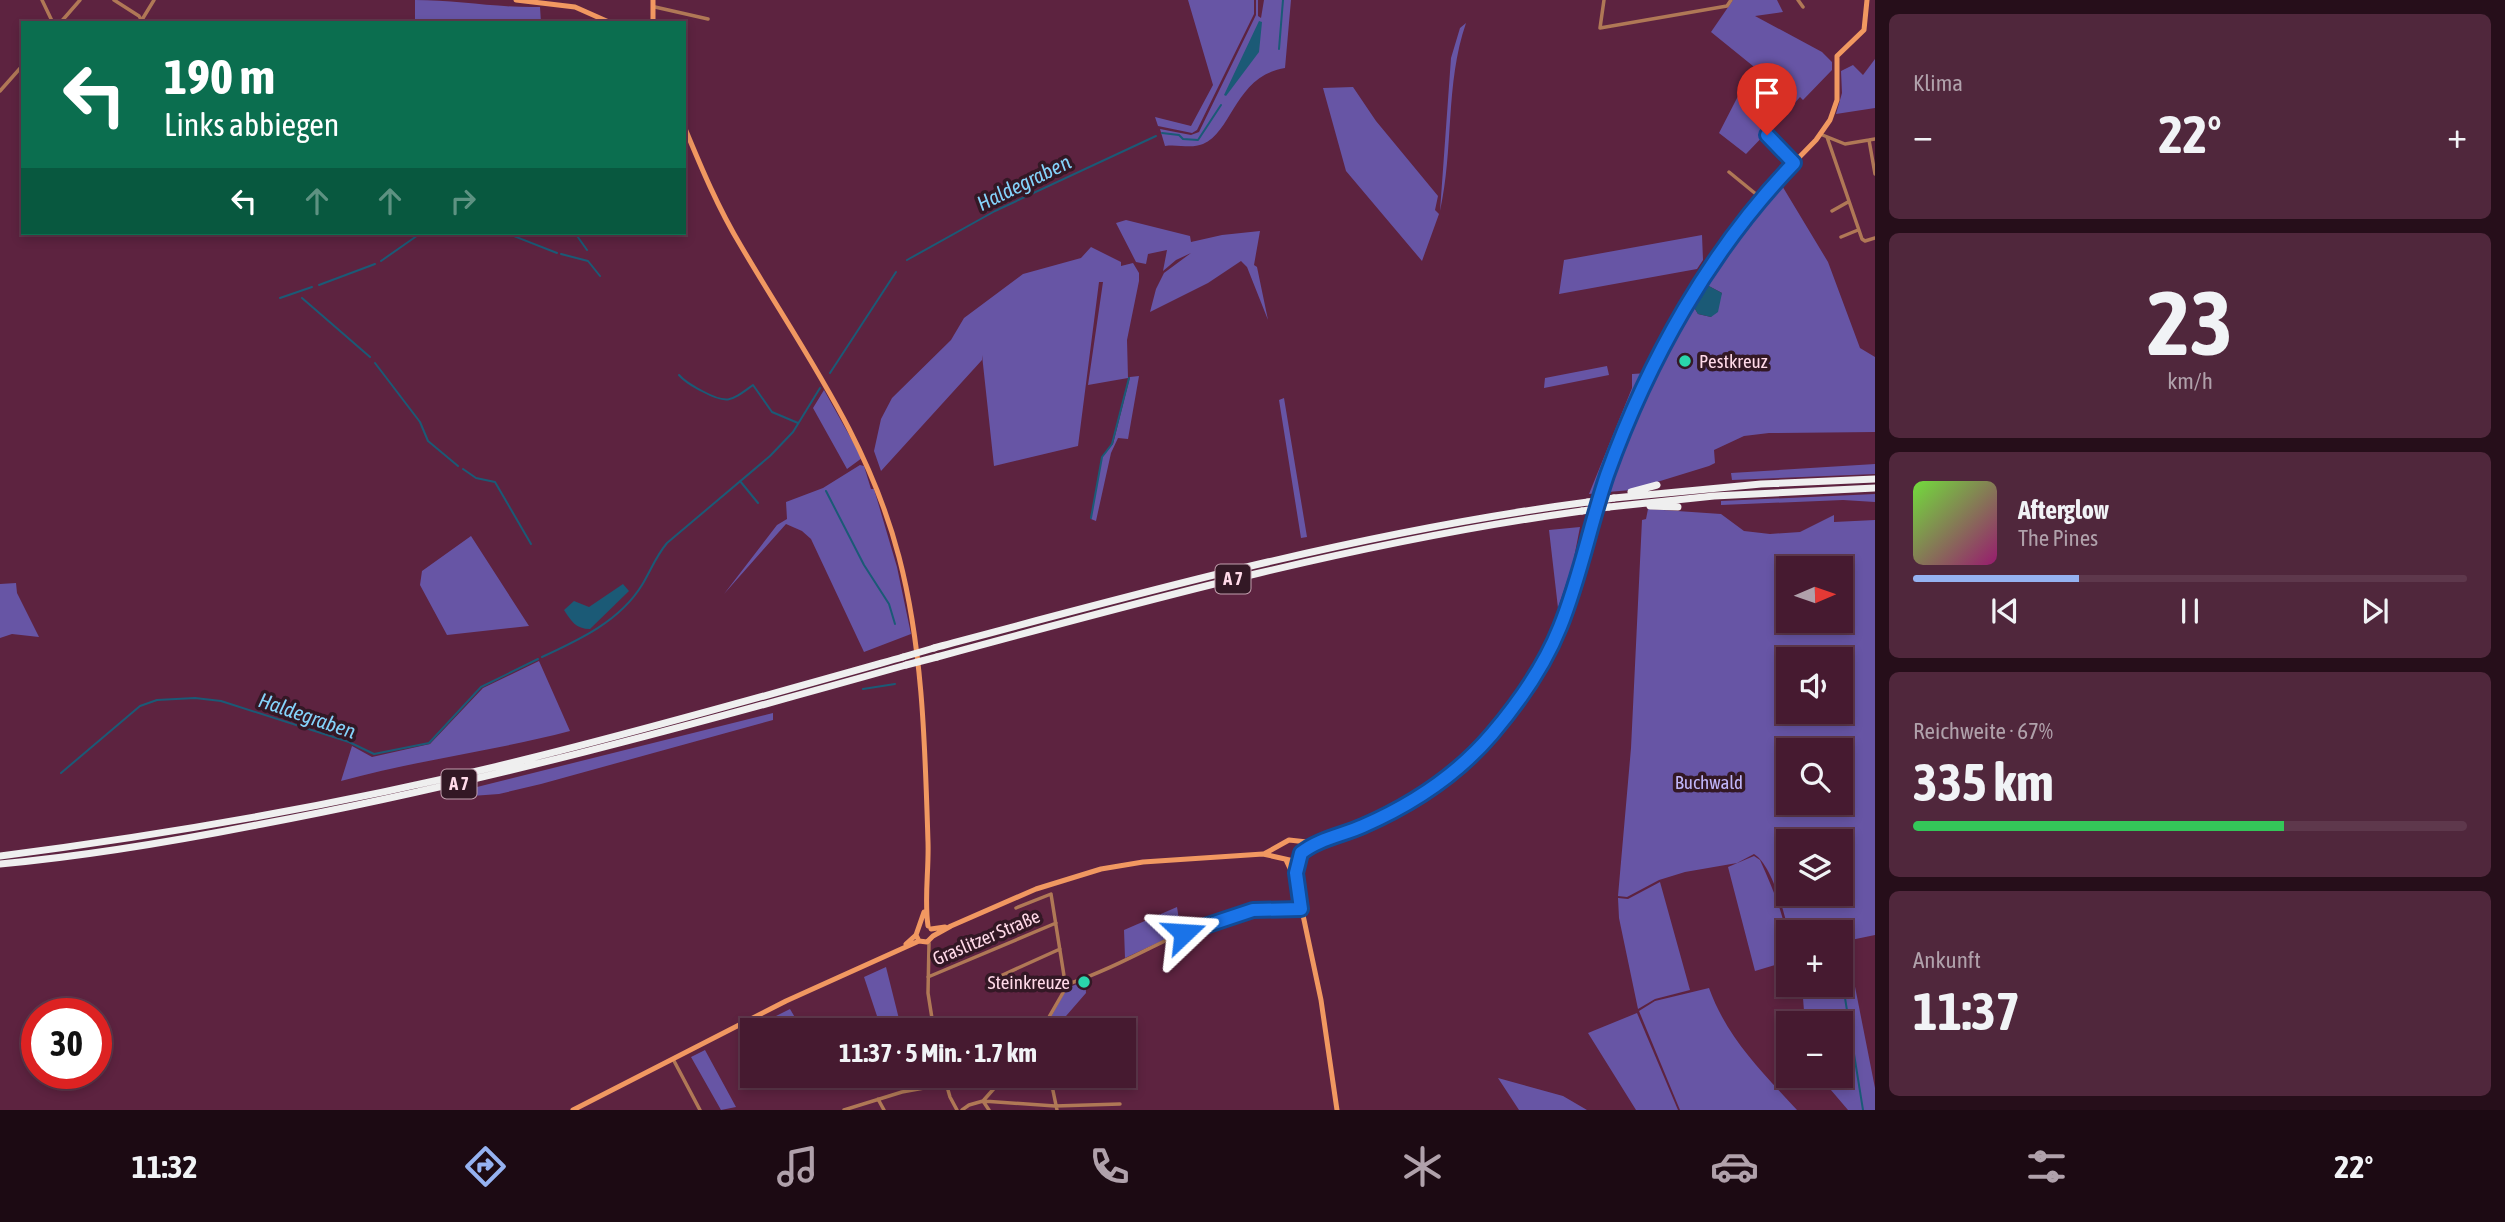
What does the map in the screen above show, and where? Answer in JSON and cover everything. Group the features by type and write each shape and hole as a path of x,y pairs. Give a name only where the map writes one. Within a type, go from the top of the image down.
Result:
{"highway":[{"name":"A 7","path":"2,860 215,824 422,783 557,751 904,661 1136,594 1300,554 1465,520 1614,498 1725,486 1875,479"},
{"path":"1614,498 1657,485"},
{"name":"A 7","path":"936,652 1289,565 1467,529 1628,505 1762,492 1875,488"},
{"path":"1628,505 1678,507"}],"main road":[{"path":"516,0 575,7 606,21"},
{"path":"653,0 653,21"},
{"path":"573,1110 672,1057 930,933 1036,889 1101,869 1143,862 1264,854 1284,859 1299,856 1316,843 1364,825 1420,796 1480,747 1521,698 1560,628 1606,478 1646,381 1673,328 1712,266 1762,199 1830,120 1837,100 1837,55 1864,30 1867,0"},
{"path":"686,131 715,198 739,244 854,435 875,482 899,556 910,605 919,679 930,933"},
{"path":"1264,854 1289,840 1316,843"},
{"path":"1296,882 1299,856 1297,842"},
{"path":"1281,844 1284,859 1296,882 1321,1000 1337,1110"},
{"path":"919,940 927,902"},
{"path":"920,927 930,933"}],"street":[{"path":"42,0 52,21"},
{"path":"62,21 80,0"},
{"path":"114,0 141,21 154,0"},
{"path":"1604,0 1600,28 1727,6 1731,0"},
{"path":"1798,0 1802,7"},
{"path":"655,7 708,19"},
{"path":"0,91 21,67"},
{"path":"1820,134 1845,144 1875,139"},
{"path":"1767,135 1794,163"},
{"path":"1827,137 1863,241 1875,238"},
{"path":"1869,140 1875,174"},
{"path":"1729,173 1762,199"},
{"path":"1832,211 1848,202"},
{"path":"1841,237 1858,230"},
{"path":"1016,908 1051,894 1068,984"},
{"path":"1048,1018 1068,984 1090,977 1203,926 1253,910 1301,906"},
{"name":"Graslitzer Straße","path":"928,977 1056,923"},
{"path":"930,933 927,957 933,1018"},
{"path":"919,940 927,957"},
{"path":"996,978 1060,949"},
{"path":"672,1057 700,1110"},
{"path":"844,1110 928,1088"},
{"path":"948,1088 959,1110 984,1101 1056,1108 1120,1104"},
{"path":"984,1101 995,1088"},
{"path":"1052,1088 1056,1108"},
{"path":"878,1099 884,1110"},
{"path":"984,1101 989,1110"}],"green space":[{"path":"415,0 540,7 541,21 415,21"},
{"path":"1188,0 1254,0 1254,14 1197,130 1192,133 1158,126 1155,117 1191,126 1213,85"},
{"path":"1256,0 1258,16 1261,18 1264,0 1291,0 1285,68 1268,73 1255,81 1221,128 1203,144 1165,146 1160,129 1191,135 1199,132 1256,15"},
{"path":"1733,0 1777,0 1783,12 1755,16 1822,52 1832,62 1832,70 1803,100 1800,97 1793,105 1753,66 1711,32"},
{"path":"1466,23 1455,69 1440,211 1451,58 1460,28"},
{"path":"1875,59 1875,108 1836,114 1842,93 1841,71 1853,65 1863,75"},
{"path":"1752,69 1791,107 1746,154 1719,133"},
{"path":"1353,87 1376,121 1438,196 1435,210 1439,214 1422,261 1346,171 1323,88"},
{"path":"1781,184 1828,262 1860,348 1875,357 1875,432 1769,433 1744,436 1714,450 1715,463 1709,466 1631,490 1608,492 1645,395 1686,314 1692,304 1698,314 1711,317 1722,293 1705,284"},
{"path":"1126,220 1190,236 1191,242 1260,231 1254,265 1257,267 1268,320 1247,267 1241,261 1208,283 1150,312 1156,289 1164,273 1191,253 1176,260 1163,271 1167,250 1148,254 1146,264 1136,262 1116,223"},
{"path":"1702,235 1703,260 1697,269 1559,294 1564,260"},
{"path":"1091,247 1121,262 1121,266 1133,263 1139,273 1139,281 1127,340 1128,378 1088,385 1103,282 1099,282 1078,446 994,466 982,355 982,360 881,471 874,451 881,419 892,398 951,340 964,318 1023,274 1081,258"},
{"path":"1607,366 1609,375 1544,388 1545,378"},
{"path":"1648,373 1621,432 1599,493 1589,494 1632,388 1632,374"},
{"path":"1139,376 1128,439 1118,438 1111,453 1096,521 1091,519 1102,457 1113,444 1130,377"},
{"path":"824,390 862,458 847,469 813,408"},
{"path":"1284,398 1307,537 1301,538 1279,400"},
{"path":"1875,464 1875,474 1732,480 1731,473"},
{"path":"860,465 864,466 871,489 874,489 897,567 911,634 864,652 811,539 802,531 786,524 724,594 777,525 787,519 786,502 823,488"},
{"path":"1875,494 1875,502 1843,500 1721,505 1721,501"},
{"name":"Buchwald","path":"1648,509 1721,514 1744,531 1770,534 1800,532 1834,515 1834,522 1875,520 1875,935 1853,940 1853,920 1785,920 1781,906 1853,906 1853,829 1776,829 1776,890 1766,868 1754,854 1737,863 1685,872 1659,880 1627,897 1618,896 1631,748 1642,520 1646,519"},
{"path":"1580,527 1573,563 1558,608 1549,530"},
{"path":"471,536 529,626 447,635 420,585 422,571"},
{"path":"16,583 17,593 39,637 12,634 0,638 0,584"},
{"path":"539,661 570,731 341,781 352,746 372,757 430,744 483,688"},
{"path":"773,713 773,720 541,784 499,794 458,797 457,792"},
{"path":"1754,856 1760,860 1783,920 1776,920 1776,965 1755,971 1728,867"},
{"path":"1660,882 1690,990 1655,999 1638,1009 1619,918 1618,898 1628,899"},
{"path":"1177,907 1181,932 1125,958 1124,930"},
{"path":"886,967 899,1018 878,1018 864,977"},
{"name":"Buchwald","path":"1853,976 1875,1088 1875,1110 1848,1110 1829,1088 1853,1088 1853,1011 1804,1011 1803,997 1853,997"},
{"path":"1085,981 1086,993 1064,1018 1050,1018 1067,988"},
{"path":"1709,988 1725,1023 1736,1039 1797,1110 1680,1110 1639,1011 1655,1001"},
{"path":"790,1009 795,1018 772,1018"},
{"path":"1637,1013 1678,1110 1636,1110 1588,1033"},
{"path":"705,1050 736,1107 721,1110 691,1057"},
{"path":"1498,1078 1563,1096 1587,1110 1519,1110"}],"water":[{"path":"1259,21 1262,22 1259,52 1226,96 1224,95"},
{"path":"1705,284 1722,293 1718,312 1711,317 1698,314 1692,304"},
{"path":"623,584 629,591 590,629 577,626 564,610 574,601 589,607"}],"waterway":[{"path":"1279,49 1283,0"},
{"name":"Haldegraben","path":"1162,133 1198,140 1221,105"},
{"name":"Haldegraben","path":"907,260 995,211 1156,136"},
{"path":"381,261 418,235"},
{"path":"511,235 557,253"},
{"path":"576,235 587,250"},
{"path":"561,254 588,261 600,276"},
{"path":"319,285 375,264"},
{"name":"Haldegraben","path":"830,373 896,272"},
{"path":"280,298 312,287"},
{"path":"302,298 370,357"},
{"path":"375,363 420,422 428,441 458,466"},
{"path":"679,375 696,388 724,399 734,398 753,385 772,412 798,423"},
{"path":"1091,518 1102,457 1112,444 1129,378"},
{"name":"Haldegraben","path":"542,657 598,628 622,609 642,585 667,543 770,456 793,432 820,388"},
{"path":"463,469 476,478 495,482 531,544"},
{"path":"740,481 758,503"},
{"path":"826,491 864,565 889,604 895,624"},
{"name":"Haldegraben","path":"61,773 140,706 157,700 195,698 221,701 349,742 374,754 429,743 481,687 538,659"},
{"path":"863,689 895,684"},
{"path":"1845,997 1863,1110"}],"place":[{"name":"Pestkreuz","path":"1685,361"},
{"name":"Steinkreuze","path":"1084,982"}],"route":[{"path":"1184,933 1253,910 1301,909 1296,882 1297,859 1301,853 1316,843 1395,811 1420,796 1480,747 1525,691 1560,628 1606,478 1651,371 1673,328 1712,266 1733,236 1794,163 1767,135"}]}
